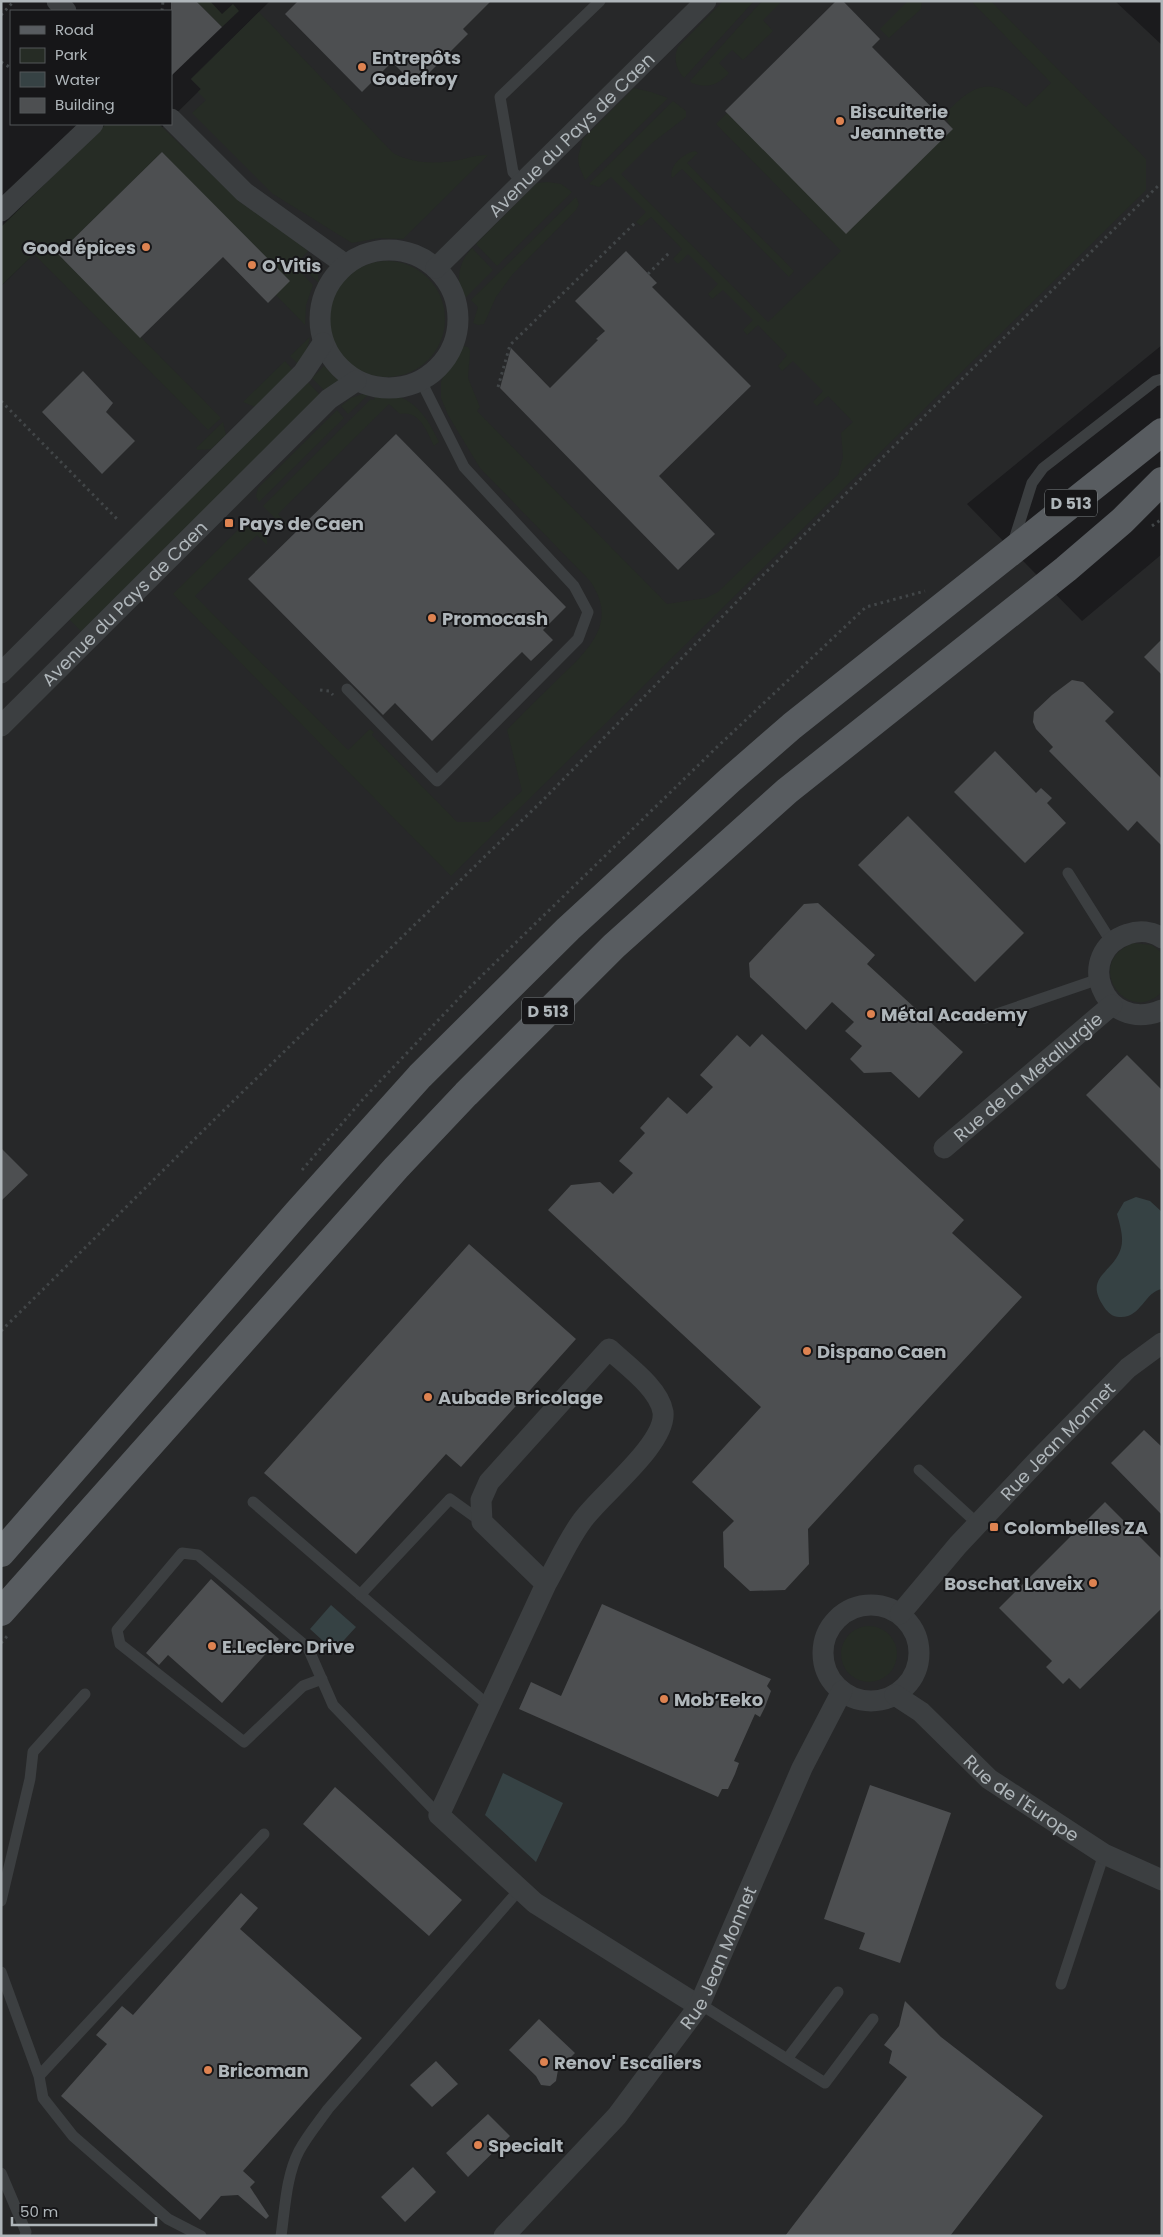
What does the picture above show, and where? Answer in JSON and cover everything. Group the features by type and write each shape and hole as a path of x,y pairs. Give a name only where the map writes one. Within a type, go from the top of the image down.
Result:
{"main road":[{"name":"D 513","path":"1,1553 297,1213 408,1090 561,936 751,762 856,674 1162,432"},
{"name":"D 513","path":"8,1620 396,1168 466,1094 614,946 788,791 1066,569 1122,521 1162,481"}],"street":[{"name":"Avenue du Pays de Caen","path":"436,268 706,1"},
{"path":"172,120 244,192 346,265"},
{"path":"1,211 91,125"},
{"path":"382,250 402,251 414,255 436,268 450,287 458,309 458,331 451,351 438,369 421,381 400,388 379,388 356,381 336,365 323,342 319,318 323,298 332,280 346,265 363,255 382,250"},
{"path":"1,673 303,373 323,342"},
{"name":"Avenue du Pays de Caen","path":"1,726 329,399 356,381"},
{"path":"1162,938 1146,932 1134,932 1122,936 1112,943 1104,953 1099,966 1099,979 1104,993 1112,1005 1123,1012 1136,1016 1149,1015 1162,1010"},
{"name":"Rue de la Metallurgie","path":"944,1148 1112,1005"},
{"name":"Rue Jean Monnet","path":"900,1614 933,1573 978,1524 1128,1368 1162,1343"},
{"path":"546,1584 482,1522 481,1500 489,1482 609,1349 653,1390 663,1413 659,1428 648,1450 582,1520 546,1584 439,1815 535,1903 699,2005"},
{"path":"864,1604 883,1606 900,1614 913,1628 919,1646 918,1665 910,1682 895,1695 877,1701 858,1700 842,1691 829,1677 823,1659 824,1640 832,1623 846,1611 864,1604"},
{"name":"Rue Jean Monnet","path":"504,2236 616,2116 699,2005 802,1768 842,1691"},
{"name":"Rue de l'Europe","path":"895,1695 921,1712 989,1779 1104,1854 1162,1880"}],"lane":[{"path":"523,183 513,172 500,97 600,1"},
{"path":"1011,551 1032,483 1043,468 1155,381 1162,379"},
{"path":"346,689 437,781 578,639 588,612 574,586 464,467 421,381"},
{"path":"1068,873 1112,943"},
{"path":"985,1018 1099,979"},
{"path":"919,1470 978,1524"},
{"path":"360,1595 450,1500 482,1522"},
{"path":"253,1502 490,1706"},
{"path":"322,1679 303,1686 244,1742 120,1644 117,1630 182,1553 198,1555 308,1648 322,1679 333,1705 439,1815"},
{"path":"1,1901 30,1779 32,1752 86,1694"},
{"path":"39,2076 264,1834"},
{"path":"1061,1984 1104,1854"},
{"path":"281,2236 292,2172 298,2153 309,2134 328,2109 520,1890"},
{"path":"1,1972 39,2076 43,2098 73,2136 168,2218 201,2236"},
{"path":"787,2059 838,1992"},
{"path":"699,2005 825,2083 873,2019"},
{"path":"1,2173 26,2232 25,2236"}],"path":[{"path":"1,15 14,1"},
{"path":"1,1331 228,1106 544,799 761,578 1160,184"},
{"path":"498,387 510,345 636,222"},
{"path":"648,274 668,253"},
{"path":"1,401 119,521"},
{"path":"1148,529 1162,519"},
{"path":"1,1643 8,1620"}],"shaded area":[{"path":"270,1 1115,1 1162,45 1162,345 967,504 1082,621 1162,554 1162,2236 1,2236 1,286 164,125 172,125 172,118 201,89 191,79"}],"green space":[{"path":"196,1 210,1 222,14 233,4 239,11 222,27"},
{"path":"723,1 754,1 684,78 676,63 678,47"},
{"path":"762,1 782,1 763,20 773,31 743,60 732,50 719,63 729,73 721,80 707,86 692,83 690,81"},
{"path":"908,1 922,1 921,9 889,38 880,29"},
{"path":"971,1 991,1 1146,159 1146,190 451,876 173,594 248,520 267,539 267,545 257,535 195,596 348,750 370,729 374,732 372,735 457,822 488,822 522,791 507,730 588,648 596,636 602,611 598,596 590,581 480,468 448,415 441,398 441,382 454,360 459,345 468,347 470,351 468,378 480,407 477,411 667,604 706,598 718,592 838,475 843,457 841,433 853,422 828,396 817,406 813,402 823,391 793,361 782,371 778,366 787,355 758,325 747,335 743,330 753,320 723,290 712,299 708,294 718,284 688,254 678,264 673,259 682,249 651,217 641,226 636,222 646,212 611,177 599,187 589,184 673,101 686,111 686,117 652,143 621,174 768,322 841,251 716,124 727,113 846,233 952,129 944,115 964,96 983,87 993,87 1003,90 1026,107 1051,83"},
{"path":"259,12 393,153 415,161 430,162 453,161 488,155 403,239 380,238 352,243 273,194 192,113 206,100 198,92 201,89 191,79"},
{"path":"634,88 668,98 585,180 579,166 578,157 583,139"},
{"path":"105,125 160,125 240,202 308,251 299,261 302,274 313,285 306,305 305,325 276,295 162,152 58,254 221,418 208,430 34,254 1,286 1,227"},
{"path":"695,151 698,153 687,163 794,271 789,277 682,169 672,178 672,169 678,161 686,154"},
{"path":"537,183 561,184 572,192 497,266 476,244"},
{"path":"576,197 579,204 576,210 512,275 496,297 484,324 478,325 473,323 478,307 471,300"},
{"path":"472,248 493,270 462,301 459,286 461,266"},
{"path":"311,255 317,268 319,283 307,272 305,262"},
{"path":"387,261 409,265 428,278 441,297 445,319 441,341 428,360 409,373 387,377 365,373 346,360 333,341 329,319 333,297 346,278 365,265"},
{"path":"310,337 307,349 298,364 290,356"},
{"path":"285,361 293,370 255,407 243,402"},
{"path":"324,366 338,380 326,392 312,378"},
{"path":"308,382 321,396 82,632 68,618"},
{"path":"363,394 368,395 348,414 341,406 351,398"},
{"path":"375,395 399,397 413,404 428,422 439,442 434,446 418,419 413,415 400,414 389,404 278,514 288,525 282,525 263,506 371,399 374,400"},
{"path":"337,410 344,418 259,502 256,496 258,488"},
{"path":"223,422 226,435 211,449 198,450 196,448"},
{"path":"1133,943 1152,945 1162,953 1162,992 1149,1001 1136,1002 1124,997 1115,988 1111,977 1111,964 1118,952"},
{"path":"863,1626 875,1626 885,1630 893,1638 897,1654 893,1670 885,1678 875,1682 863,1682 853,1678 845,1670 841,1660 841,1648 845,1638 853,1630"}],"water":[{"path":"1136,1197 1150,1201 1162,1212 1162,1289 1151,1295 1132,1314 1117,1317 1104,1307 1098,1297 1097,1288 1098,1282 1117,1257 1121,1248 1122,1236 1117,1214 1124,1202"},
{"path":"331,1605 356,1627 334,1651 310,1629"},
{"path":"503,1773 563,1803 536,1862 485,1815"}],"building":[{"path":"171,1 196,1 222,27 172,75 172,10"},
{"name":"Entrepôts Godefroy","path":"298,1 491,1 463,29 468,34 416,86 392,62 362,92 285,14"},
{"name":"Biscuiterie Jeannette","path":"836,1 843,1 880,39 872,47 953,129 846,234 725,111"},
{"path":"162,152 290,281 268,303 223,257 140,338 58,254"},
{"path":"626,251 657,283 652,287 751,386 659,476 715,534 678,570 500,388 511,348 550,388 598,340 596,339 605,331 575,301"},
{"path":"83,371 113,403 106,412 135,441 102,474 42,412"},
{"name":"Promocash","path":"396,434 566,607 543,630 553,640 531,661 522,652 432,741 395,703 383,715 248,579"},
{"path":"1162,639 1162,675 1144,657"},
{"path":"1072,680 1083,682 1114,712 1105,721 1162,779 1162,846 1137,821 1128,831 1049,751 1053,747 1036,729 1033,722 1034,712"},
{"path":"995,751 1036,793 1041,788 1052,798 1047,803 1066,823 1025,863 954,792"},
{"path":"908,816 1024,933 975,982 858,865"},
{"path":"818,903 875,955 867,964 963,1052 919,1098 891,1072 864,1073 850,1059 862,1046 845,1031 854,1022 832,1002 806,1030 750,977 749,963 804,904"},
{"name":"Dispano Caen","path":"762,1034 964,1220 952,1233 1022,1297 808,1529 809,1564 785,1590 750,1591 724,1567 723,1532 734,1521 692,1482 761,1407 548,1210 571,1185 600,1182 613,1194 633,1173 619,1161 645,1133 640,1128 668,1097 687,1114 713,1087 700,1075 737,1035 750,1047"},
{"path":"1127,1055 1162,1090 1162,1171 1086,1095"},
{"path":"1,1148 28,1175 1,1201"},
{"name":"Aubade Bricolage","path":"469,1244 576,1339 461,1467 446,1454 356,1554 264,1473"},
{"path":"1144,1430 1162,1447 1162,1515 1111,1463"},
{"name":"Boschat Laveix","path":"1105,1502 1162,1559 1162,1608 1080,1689 1069,1678 1063,1684 1046,1667 1052,1661 999,1608"},
{"name":"E.Leclerc Drive","path":"211,1579 279,1639 222,1703 168,1655 159,1665 146,1653"},
{"name":"Mob’Eeko","path":"602,1604 771,1679 767,1686 771,1691 765,1707 760,1717 755,1714 734,1761 739,1763 735,1774 728,1789 722,1789 718,1797 519,1709 531,1682 561,1696"},
{"path":"870,1785 951,1813 900,1963 859,1949 865,1933 824,1919"},
{"path":"335,1787 462,1900 429,1936 303,1824"},
{"name":"Bricoman","path":"241,1893 258,1908 240,1929 362,2038 243,2171 255,2182 250,2187 269,2216 266,2219 238,2195 221,2196 200,2220 61,2096 107,2044 96,2035 122,2006 133,2015"},
{"path":"905,2001 941,2037 1043,2116 950,2236 785,2236 907,2077 889,2063 892,2051 884,2045 899,2026"},
{"name":"Renov' Escaliers","path":"539,2019 575,2053 558,2070 556,2081 550,2086 541,2085 536,2076 509,2050"},
{"path":"436,2061 458,2084 432,2107 410,2085"},
{"name":"Specialt","path":"488,2114 510,2136 468,2177 446,2153"},
{"path":"413,2167 436,2192 405,2222 381,2197"}],"place":[{"name":"Entrepôts Godefroy","path":"362,67"},
{"name":"Biscuiterie Jeannette","path":"840,121"},
{"name":"Good épices","path":"146,247"},
{"name":"O'Vitis","path":"252,265"},
{"name":"Pays de Caen","path":"229,523"},
{"name":"Promocash","path":"432,618"},
{"name":"Métal Academy","path":"871,1014"},
{"name":"Dispano Caen","path":"807,1351"},
{"name":"Aubade Bricolage","path":"428,1397"},
{"name":"Colombelles ZA","path":"994,1527"},
{"name":"Boschat Laveix","path":"1093,1583"},
{"name":"E.Leclerc Drive","path":"212,1646"},
{"name":"Mob’Eeko","path":"664,1699"},
{"name":"Renov' Escaliers","path":"544,2062"},
{"name":"Bricoman","path":"208,2070"},
{"name":"Specialt","path":"478,2145"}]}
